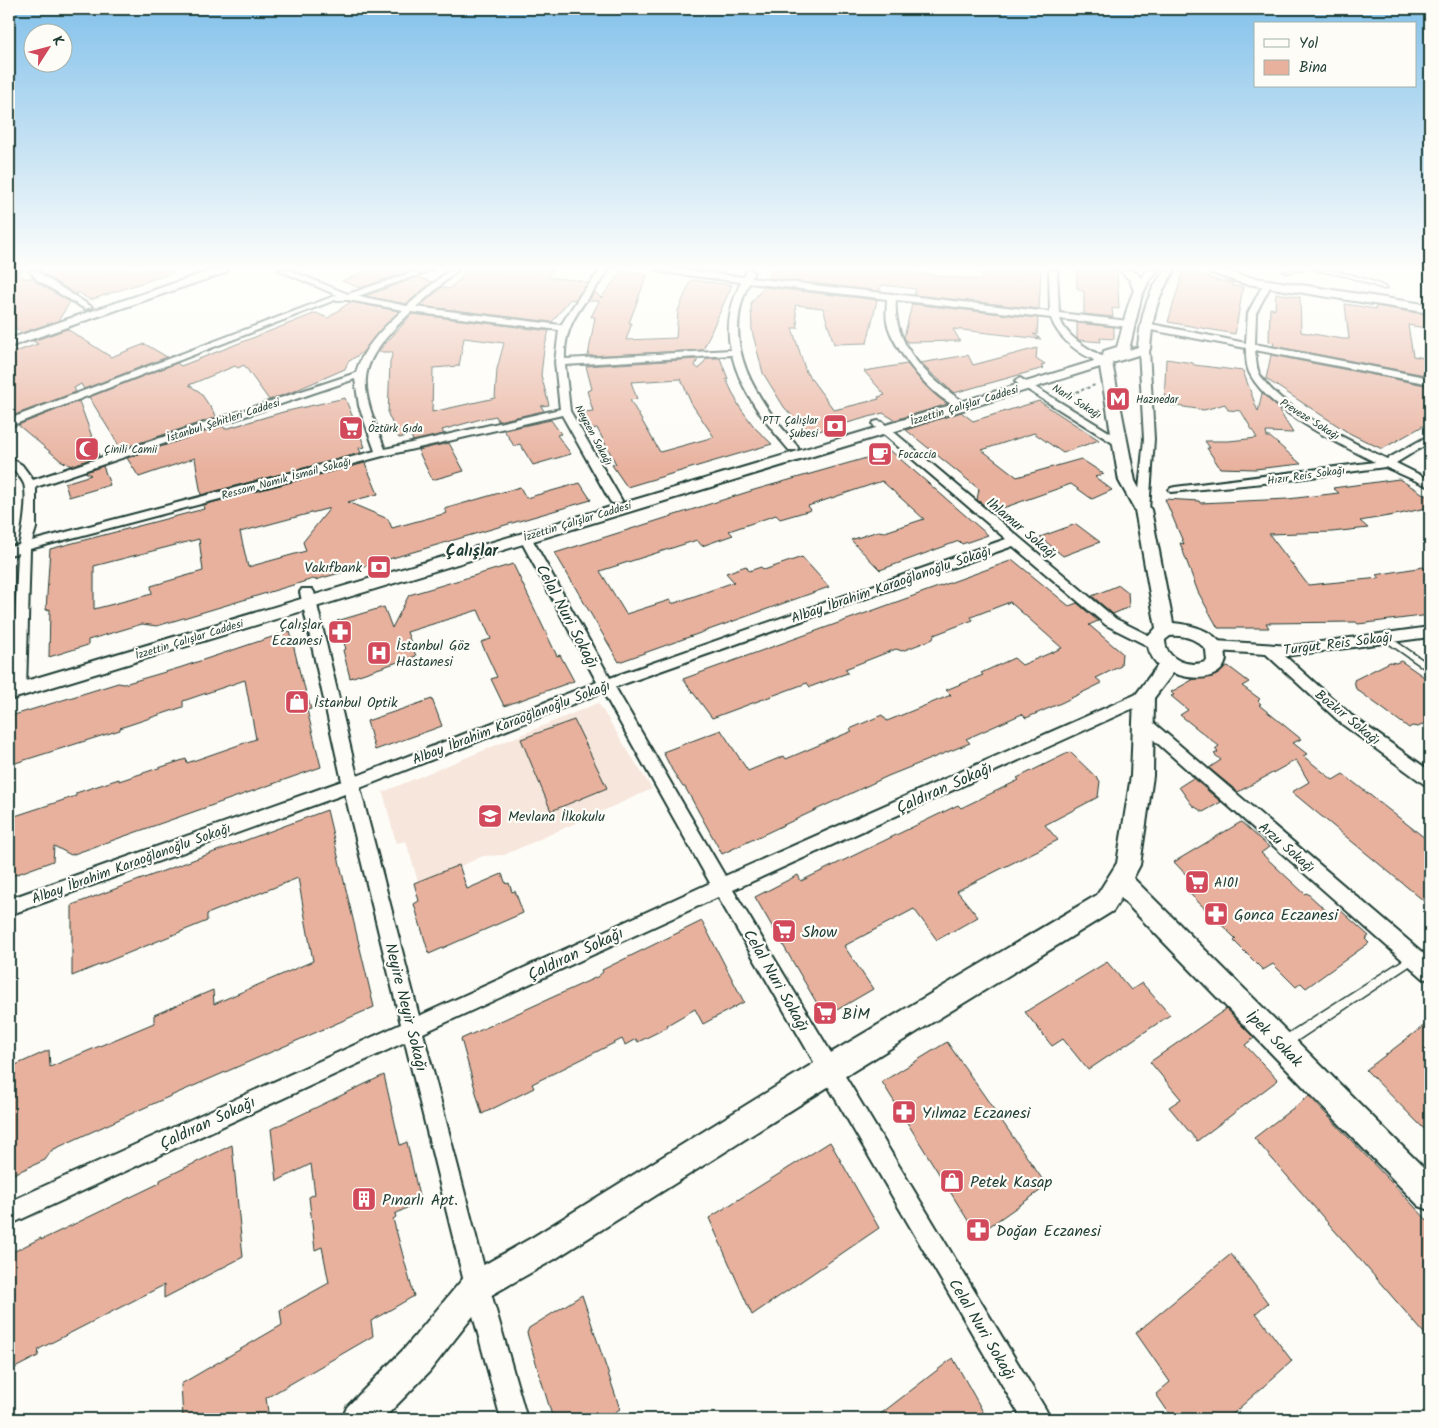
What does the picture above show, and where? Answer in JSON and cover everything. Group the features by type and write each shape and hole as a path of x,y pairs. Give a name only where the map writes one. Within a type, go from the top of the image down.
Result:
{"main road":[{"path":"9,343 28,337"},
{"path":"1126,337 1124,348 1101,360 1127,481 1143,510 1162,657 1170,663 1189,670 1207,669 1216,664 1218,657 1215,646 1191,631 1182,629 1160,637"},
{"path":"1144,348 1145,337"},
{"name":"İzzettin Çalışlar Caddesi","path":"308,597 525,537 957,403 1144,348"},
{"name":"İzzettin Çalışlar Caddesi","path":"14,686 793,448 881,427"},
{"path":"359,1419 417,1360 477,1286 544,1248 829,1070 1105,903 1128,865 1142,776 1143,710 1170,663"},
{"name":"İpek Sokak","path":"1119,880 1430,1195"}],"street":[{"path":"9,423 234,337"},
{"path":"381,453 366,411 360,375 368,356 382,337"},
{"name":"Neyzen Sokağı","path":"562,337 560,362 565,411 616,501"},
{"path":"732,337 739,364 755,398 768,420 793,448"},
{"path":"897,337 914,364 957,403"},
{"path":"1066,337 1072,343 1101,360"},
{"path":"1199,337 1430,381"},
{"name":"Preveze Sokağı","path":"1251,337 1255,374 1273,396 1300,415 1430,484"},
{"path":"1143,510 1149,439 1144,348"},
{"path":"560,362 736,352"},
{"name":"İstanbul Şehitleri Caddesi","path":"30,485 360,375"},
{"name":"Narlı Sokağı","path":"1024,383 1120,443"},
{"name":"Ressam Namık İsmail Sokağı","path":"9,551 381,453 565,411"},
{"name":"Ihlamur Sokağı","path":"881,427 1111,622 1160,637"},
{"name":"Hızır Reis Sokağı","path":"1175,490 1388,463 1430,438"},
{"path":"9,460 18,467 30,485 30,528 24,547 14,686"},
{"name":"Celal Nuri Sokağı","path":"525,537 605,685 829,1070 1038,1419"},
{"name":"Albay İbrahim Karaoğlanoğlu Sokağı","path":"9,907 351,785 605,685 1014,541"},
{"name":"Neyire Neyir Sokağı","path":"308,597 351,785 477,1286 514,1419"},
{"name":"Turgut Reis Sokağı","path":"1215,646 1292,651 1430,632"},
{"name":"Bozkır Sokağı","path":"1270,650 1347,720 1430,779"},
{"name":"Çaldıran Sokağı","path":"9,1214 722,886 1143,710"},
{"name":"Arzu Sokağı","path":"1143,710 1430,971"}],"lane":[{"path":"1386,638 1430,668"},
{"path":"1281,1044 1414,957"}],"path":[{"path":"1073,393 1098,384"}],"shaded area":[{"name":"Mevlana İlkokulu","path":"598,703 652,789 504,855 483,856 419,885 406,841 396,843 383,792"}],"building":[{"path":"45,337 79,337 111,357 145,344 167,357 84,389 81,384 74,388 76,392 9,417 9,354 38,344 33,341"},
{"path":"256,337 375,337 363,352 348,362 345,369 269,400 244,365 238,368 235,366 189,385 200,392 217,417 121,449 89,397 177,363 181,366"},
{"path":"392,337 547,337 541,375 549,405 541,406 544,411 498,421 496,416 481,419 442,430 444,434 413,441 411,435 399,438 388,414 390,362 393,352 378,352","holes":["464,338 504,343 497,369 495,398 432,412 433,368 459,366"]},
{"path":"591,337 627,337 626,340 709,337 703,350 588,356"},
{"path":"753,337 795,337 806,372 834,410 879,399 878,397 885,395 864,371 907,364 927,387 948,404 895,420 883,413 808,434 784,407 763,373"},
{"path":"832,337 868,337 867,343 834,344"},
{"path":"904,337 957,337 960,341 907,342"},
{"path":"1020,337 1037,337 1041,339"},
{"path":"1114,337 1114,339 1100,338 1101,342 1079,340 1077,338"},
{"path":"1269,337 1329,337 1349,339 1349,337 1410,337 1413,356 1430,359 1430,376 1273,346 1274,343 1269,342"},
{"path":"1037,348 1036,358 1045,364 1041,365 1044,368 954,393 920,363 968,355 973,365"},
{"path":"1271,355 1430,386 1430,422 1382,449 1349,433 1266,379"},
{"path":"707,358 720,358 728,379 726,379 739,406 755,428 772,444 627,487 612,465 616,464 597,428 590,429 584,412 593,411 587,391 592,389 586,366 698,359 695,366 699,369","holes":["681,379 691,403 714,437 660,452 630,400 637,399 631,382"]},
{"path":"1166,359 1193,363 1194,365 1243,371 1258,412 1262,393 1277,407 1293,433 1266,432 1267,437 1270,437 1301,464 1255,469 1220,468 1207,448 1210,448 1205,441 1257,438 1241,411 1228,410 1225,404 1204,410 1164,404"},
{"path":"345,398 365,447 359,448 361,453 201,495 195,458 139,477 127,458 223,426 225,429 283,412"},
{"path":"79,401 99,456 71,466 60,460 18,425"},
{"path":"1039,401 1099,440 1063,453 1034,433 982,450 1017,477 1081,459 1104,474 1095,477 1112,490 1092,499 1071,484 1003,508 983,504 977,500 979,489 906,430 961,412 973,421"},
{"path":"551,420 561,434 557,435 571,454 533,465 520,444 514,446 504,430"},
{"path":"449,443 464,471 432,480 418,450"},
{"path":"891,451 988,535 962,544 959,541 880,570 851,540 878,531 885,532 924,519 882,481 808,506 811,510 780,519 776,515 729,531 733,535 702,546 697,540 600,571 626,614 670,600 672,603 675,603 734,582 726,573 746,566 749,571 761,567 764,570 802,557 829,587 619,662 555,553 754,490"},
{"path":"365,463 378,494 348,502 388,519 392,528 447,513 444,509 520,487 526,498 580,483 591,500 365,566 356,565 354,569 313,579 157,626 142,624 88,640 88,645 49,657 50,609 46,610 50,549 204,509 203,505","holes":["330,508 303,542 306,551 248,567 240,532","199,539 203,571 151,586 152,594 94,609 94,566"]},
{"path":"103,466 110,485 69,497 65,483 91,475 85,472"},
{"path":"1399,479 1430,498 1430,507 1360,521 1368,528 1332,532 1269,534 1308,585 1380,578 1376,575 1423,567 1430,572 1430,615 1358,624 1356,622 1266,623 1269,628 1218,628 1198,592 1180,543 1184,544 1165,499 1199,501 1200,503 1288,499 1339,493 1333,488"},
{"path":"1076,524 1100,542 1063,556 1040,537"},
{"path":"1013,560 1069,606 1077,603 1098,621 1089,625 1122,653 1121,666 1096,678 1102,683 1061,703 1026,718 1022,714 966,739 970,743 888,776 722,854 685,787 683,787 672,770 663,752 721,730 748,771 784,756 786,759 852,731 850,729 882,715 887,721 951,695 946,690 983,675 981,673 1014,658 1022,665 1062,648 1010,602 971,617 973,620 934,635 933,639 902,651 896,649 845,669 848,673 810,687 807,683 712,718 683,679"},
{"path":"513,564 557,656 560,655 574,681 504,706 491,679 497,677 481,642 491,639 478,610 407,632 416,656 350,678 343,650 346,649 337,621 384,607 392,628 409,595"},
{"path":"1119,585 1128,592 1129,607 1113,614 1092,596"},
{"path":"290,631 302,682 311,709 307,710 321,767 71,855 54,846 53,861 9,877 9,818 76,796 76,793 119,779 119,781 186,759 187,763 256,739 245,680 183,701 183,707 120,728 120,730 9,765 11,716 118,683 124,684 179,668"},
{"path":"1401,661 1430,681 1430,721 1418,727 1412,726 1409,728 1356,689 1354,680 1390,662 1396,663"},
{"path":"1228,666 1249,682 1242,686 1260,699 1258,701 1261,704 1259,705 1301,739 1293,743 1307,754 1303,756 1333,780 1343,774 1430,842 1430,906 1292,792 1309,782 1296,760 1238,792 1209,768 1221,760 1214,754 1218,752 1215,749 1219,746 1180,715 1188,710 1171,696 1174,695 1171,692 1194,679 1212,677"},
{"path":"432,699 442,726 375,750 367,721"},
{"path":"574,720 607,788 551,811 521,739"},
{"path":"1070,752 1100,781 1098,797 1045,825 1058,840 957,891 978,917 937,940 914,909 844,946 873,989 825,1017 755,897 798,875 801,881 958,805 961,808 1019,780 1017,778"},
{"path":"1193,778 1221,802 1203,812 1192,805 1179,787"},
{"path":"327,810 374,1007 52,1150 45,1160 9,1176 9,1068 49,1050 50,1067 154,1023 154,1015 213,990 214,1004 313,961 298,878 207,914 207,921 72,976 72,905"},
{"path":"1241,822 1269,847 1261,853 1305,894 1307,893 1330,914 1338,908 1369,936 1365,939 1369,943 1306,988 1301,983 1296,987 1273,964 1263,970 1234,941 1236,939 1188,892 1197,886 1174,862"},
{"path":"459,865 467,889 502,874 506,884 509,883 512,892 515,891 523,913 429,954 414,904 419,901 414,883"},
{"path":"702,921 744,1002 703,1024 695,1009 667,1025 668,1027 638,1042 636,1039 625,1045 622,1039 532,1084 534,1088 482,1114 461,1039 597,977 603,972 602,970"},
{"path":"1107,962 1131,990 1142,983 1170,1015 1088,1070 1063,1039 1052,1046 1025,1012"},
{"path":"1226,1009 1254,1038 1245,1045 1278,1080 1197,1141 1169,1107 1181,1099 1150,1062"},
{"path":"1430,1021 1430,1135 1366,1070"},
{"path":"947,1042 1047,1186 977,1235 882,1082"},
{"path":"384,1075 400,1145 407,1142 420,1201 395,1214 396,1217 393,1219 414,1296 371,1321 373,1336 266,1398 269,1419 183,1419 181,1384 282,1325 280,1310 329,1283 322,1247 315,1250 309,1197 315,1194 311,1164 277,1181 271,1129"},
{"path":"1309,1096 1430,1223 1430,1340 1254,1138"},
{"path":"830,1142 879,1228 752,1315 709,1218"},
{"path":"232,1145 243,1257 164,1298 164,1285 39,1349 38,1356 9,1371 9,1254 160,1183 160,1180"},
{"path":"1231,1254 1268,1303 1256,1313 1292,1361 1227,1419 1173,1419 1156,1394 1170,1382 1136,1333"},
{"path":"582,1295 620,1409 604,1419 553,1419 527,1333 529,1328"},
{"path":"953,1358 987,1419 874,1419"}],"place":[{"name":"Haznedar","path":"1118,399"},
{"name":"PTT Çalışlar Şubesi","path":"835,426"},
{"name":"Öztürk Gıda","path":"351,428"},
{"name":"Çinili Camii","path":"87,449"},
{"name":"Focaccia","path":"880,454"},
{"name":"Vakıfbank","path":"379,567"},
{"name":"Çalışlar Eczanesi","path":"340,632"},
{"name":"İstanbul Göz Hastanesi","path":"379,653"},
{"name":"İstanbul Optik","path":"297,702"},
{"name":"Mevlana İlkokulu","path":"490,816"},
{"name":"A101","path":"1197,882"},
{"name":"Gonca Eczanesi","path":"1216,914"},
{"name":"Show","path":"784,931"},
{"name":"BİM","path":"825,1013"},
{"name":"Yılmaz Eczanesi","path":"904,1112"},
{"name":"Petek Kasap","path":"952,1181"},
{"name":"Pınarlı Apt.","path":"364,1199"},
{"name":"Doğan Eczanesi","path":"978,1230"}],"district":[{"name":"Çalışlar","path":"472,550"}]}
